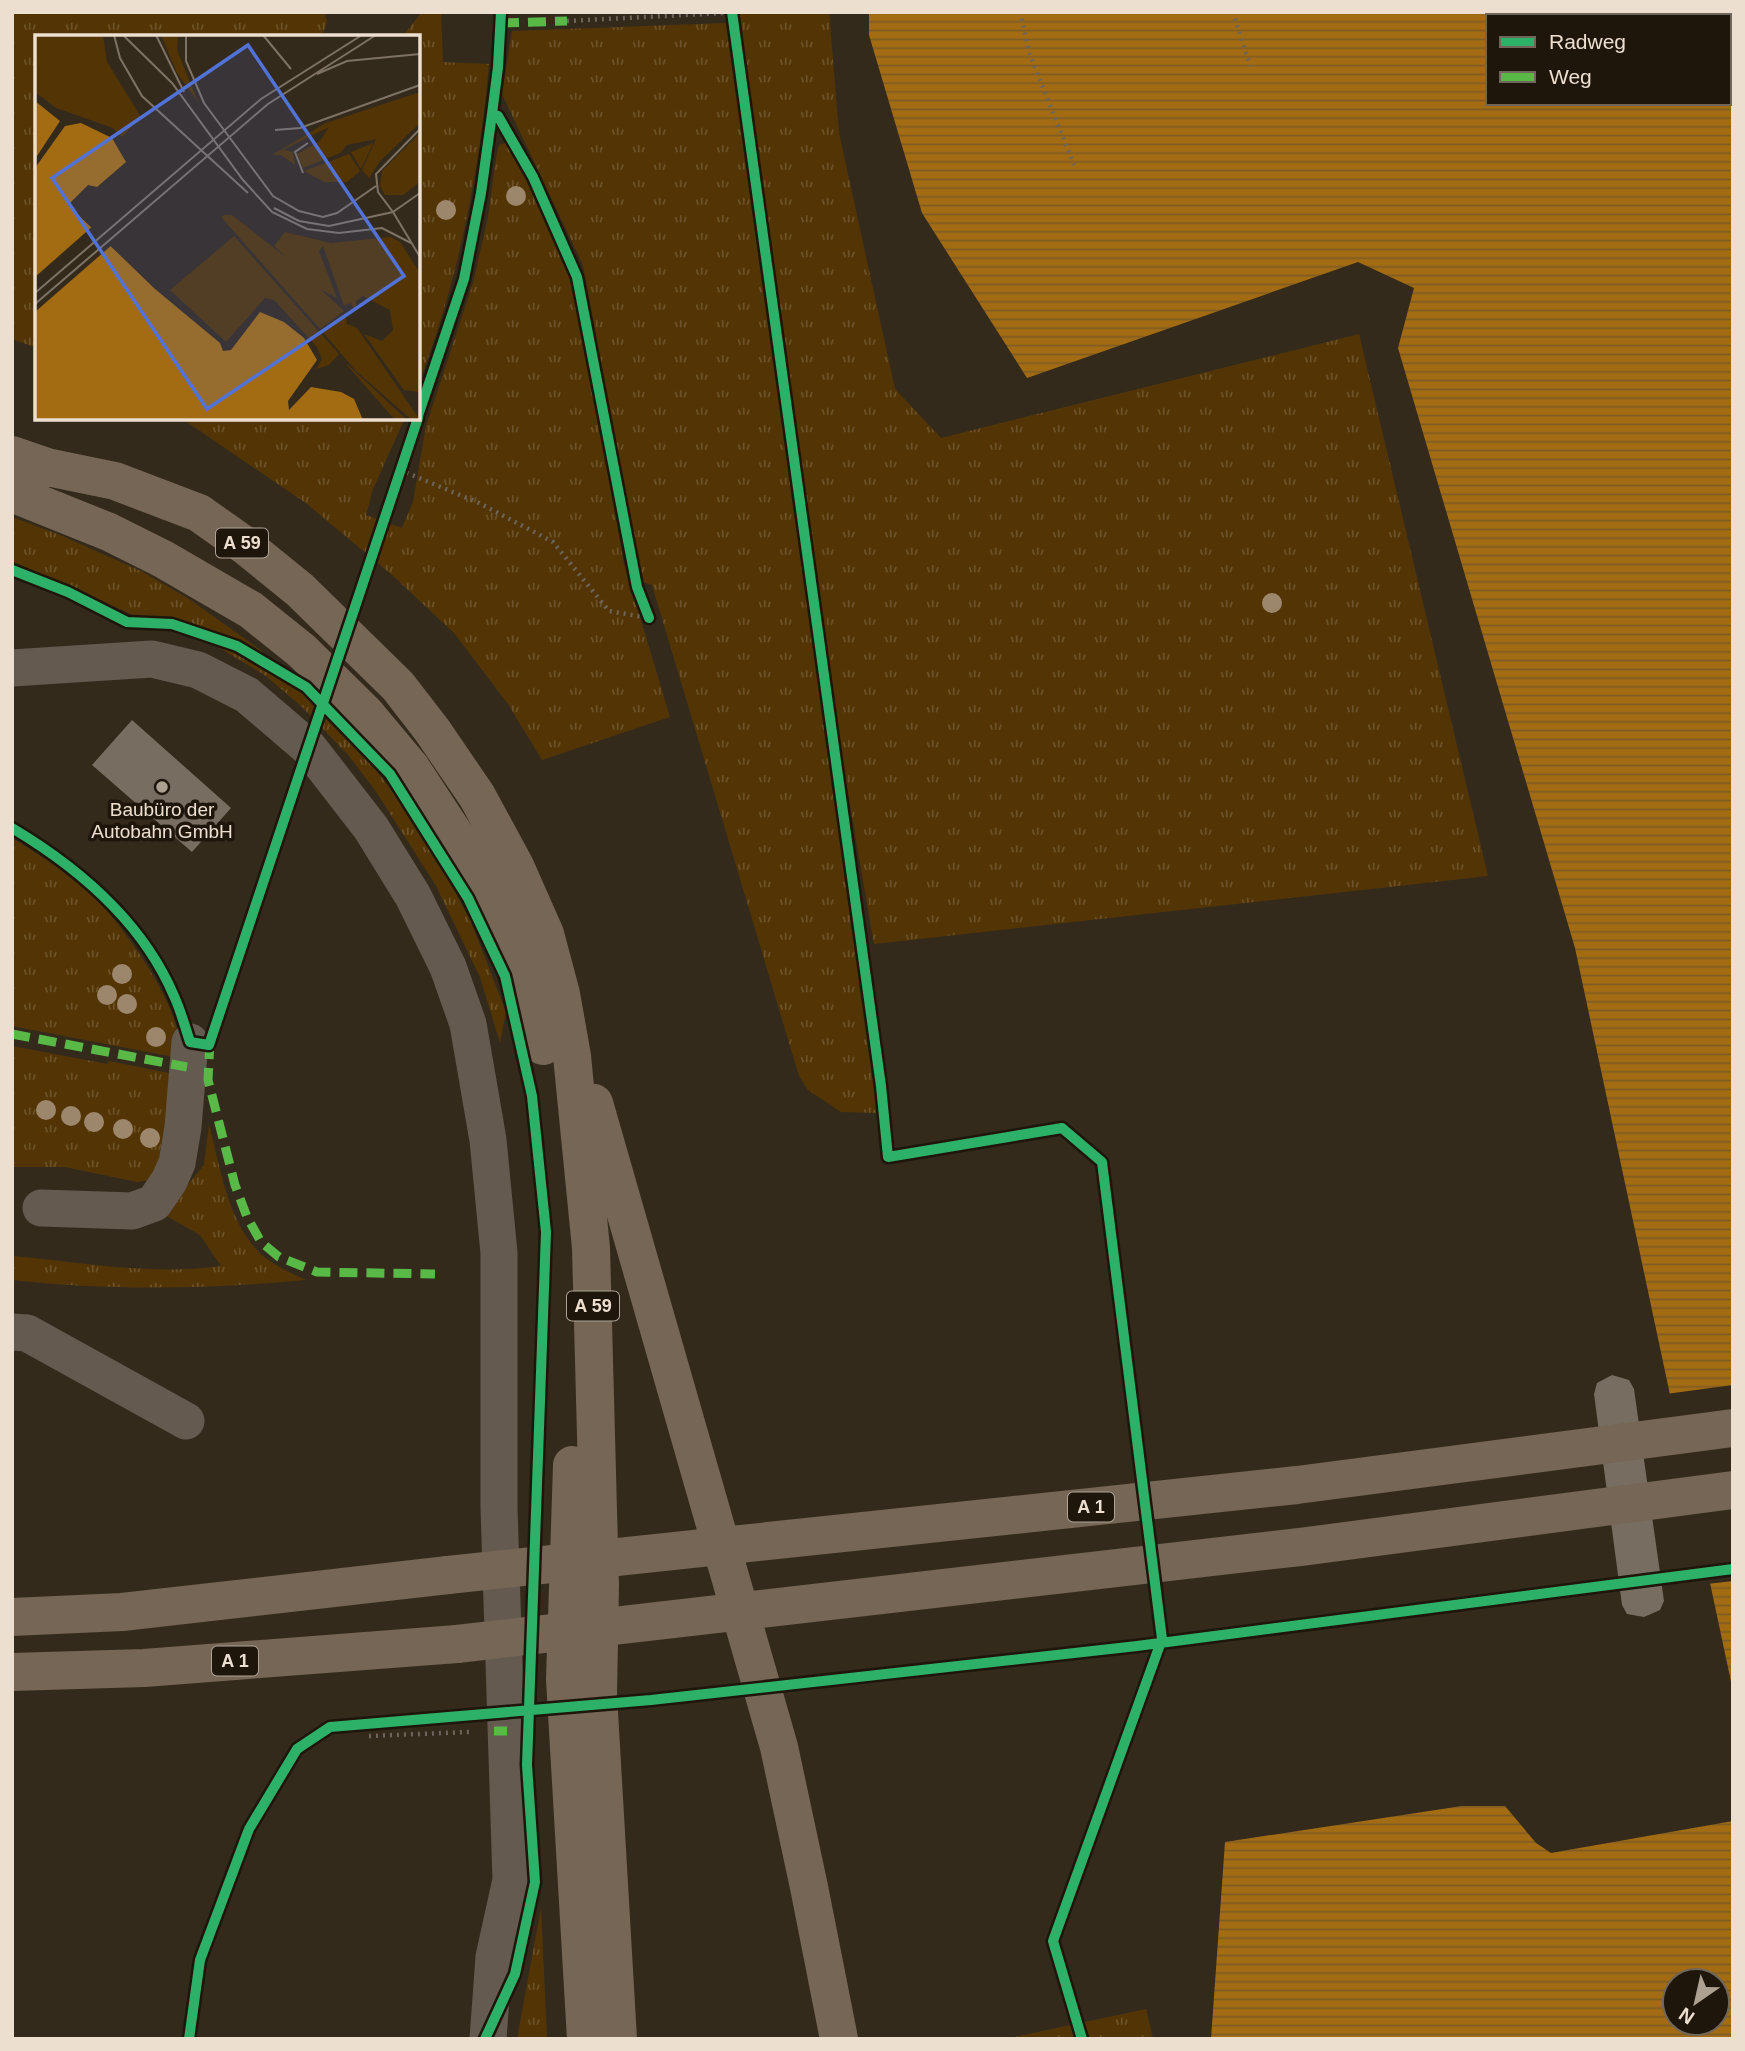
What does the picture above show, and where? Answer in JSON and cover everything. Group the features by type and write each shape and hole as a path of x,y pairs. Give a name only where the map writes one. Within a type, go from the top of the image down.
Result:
{"highway":[{"path":"12,428 78,458 115,481"},
{"path":"12,455 47,467 115,481"},
{"name":"A 59","path":"115,481 199,513 231,534 300,590 398,686 477,796 515,866 545,934 561,994 572,1056 591,1248 600,1585 594,2037"},
{"name":"A 59","path":"12,493 109,531 163,559 251,610 302,650 365,713 411,768 470,860 500,917 534,998 551,1086 568,1235 573,1497 565,1679 594,2037"},
{"path":"561,994 609,1152 779,1747 838,2039"},
{"name":"A 1","path":"12,1617 122,1612 1297,1485 1733,1428"},
{"name":"A 1","path":"12,1672 144,1668 457,1644 1300,1548 1733,1490"}],"lane":[{"path":"12,668 152,659 198,670 247,695 309,748 371,828 413,896 448,967 468,1024 488,1140 499,1253 499,1508 511,1880 494,1957 488,2039"},
{"path":"41,1208 132,1211 154,1203 177,1163 183,1127 190,1042"},
{"path":"12,1332 27,1334 186,1421"}],"path":[{"path":"1020,12 1030,55 1074,165"},
{"path":"1233,12 1250,66"},
{"path":"567,21 724,13"},
{"path":"401,470 479,503 553,542 609,611 649,618"},
{"path":"369,1736 481,1732"}],"green space":[{"path":"12,12 324,12 327,21 323,35 35,35 35,347 12,339"},
{"path":"422,12 441,12 443,62 489,64 465,227 445,307 420,379 420,35 404,35"},
{"path":"736,12 829,12 839,133 895,389 941,438 1359,334 1488,876 874,944 832,701"},
{"path":"726,23 878,1113 841,1112 808,1090 799,1076 652,585 641,581 583,265 502,94 512,31"},
{"path":"499,145 511,145 574,283 624,564 670,717 542,760 508,704 454,633 392,575 307,504 184,420 404,420 373,489 366,515 402,528 413,502 426,426 473,283 488,217"},
{"path":"12,517 143,572 189,599 259,649 304,690 363,753 423,832 471,922 506,1012 500,1043 480,977 435,884 375,790 349,756 302,707 266,676 187,628 163,631 12,561"},
{"path":"12,838 79,884 99,902 122,930 148,968 170,1008 178,1041 174,1057 12,1026"},
{"path":"12,1046 174,1074 160,1151 159,1175 151,1180 137,1182 65,1167 12,1167"},
{"path":"209,1125 222,1179 243,1232 267,1259 306,1280 159,1288 12,1280 12,1256 143,1269 221,1266 200,1235 163,1214 204,1165"},
{"path":"541,1908 547,2039 517,2039"},
{"path":"1146,2009 1153,2039 1005,2039"}],"shaded area":[{"path":"869,12 1733,12 1733,1691 1575,948 1398,348 1414,288 1358,262 1027,378 922,213 869,35"},
{"path":"1462,1806 1505,1806 1536,1843 1551,1853 1733,1821 1733,2039 1211,2039 1225,1842"}],"pier":[{"path":"1733,1385 1733,1581 1707,1584 1666,1394"}],"building":[{"name":"Baubüro der Autobahn GmbH","path":"132,720 231,808 192,852 92,765"},
{"path":"1612,1375 1629,1380 1634,1389 1664,1601 1660,1610 1644,1617 1627,1614 1622,1605 1594,1394 1597,1383"}],"marked path":[{"path":"501,23 567,21"},
{"path":"12,1034 187,1067"},
{"path":"210,1041 208,1080 235,1185 247,1217 261,1242 279,1257 317,1272 435,1274"},
{"path":"494,1731 507,1731"}],"cycle path":[{"path":"420,410 464,279 481,193 492,114 501,12"},
{"path":"732,12 881,1086 888,1157 1062,1128 1102,1162 1162,1639 1053,1941 1082,2039"},
{"path":"492,114 498,116 533,177 577,277 637,587 649,618"},
{"path":"12,828 85,879 127,921 161,969 190,1042 209,1045 417,420"},
{"path":"12,570 68,592 127,622 172,624 237,646 306,687 390,774 468,898 505,976 532,1096 546,1232 527,1765 535,1882 515,1974 485,2039"},
{"path":"189,2039 200,1960 249,1829 297,1749 330,1727 651,1700 1137,1646 1733,1569"}],"place":[{"name":"Baubüro der Autobahn GmbH","path":"162,787"}]}
